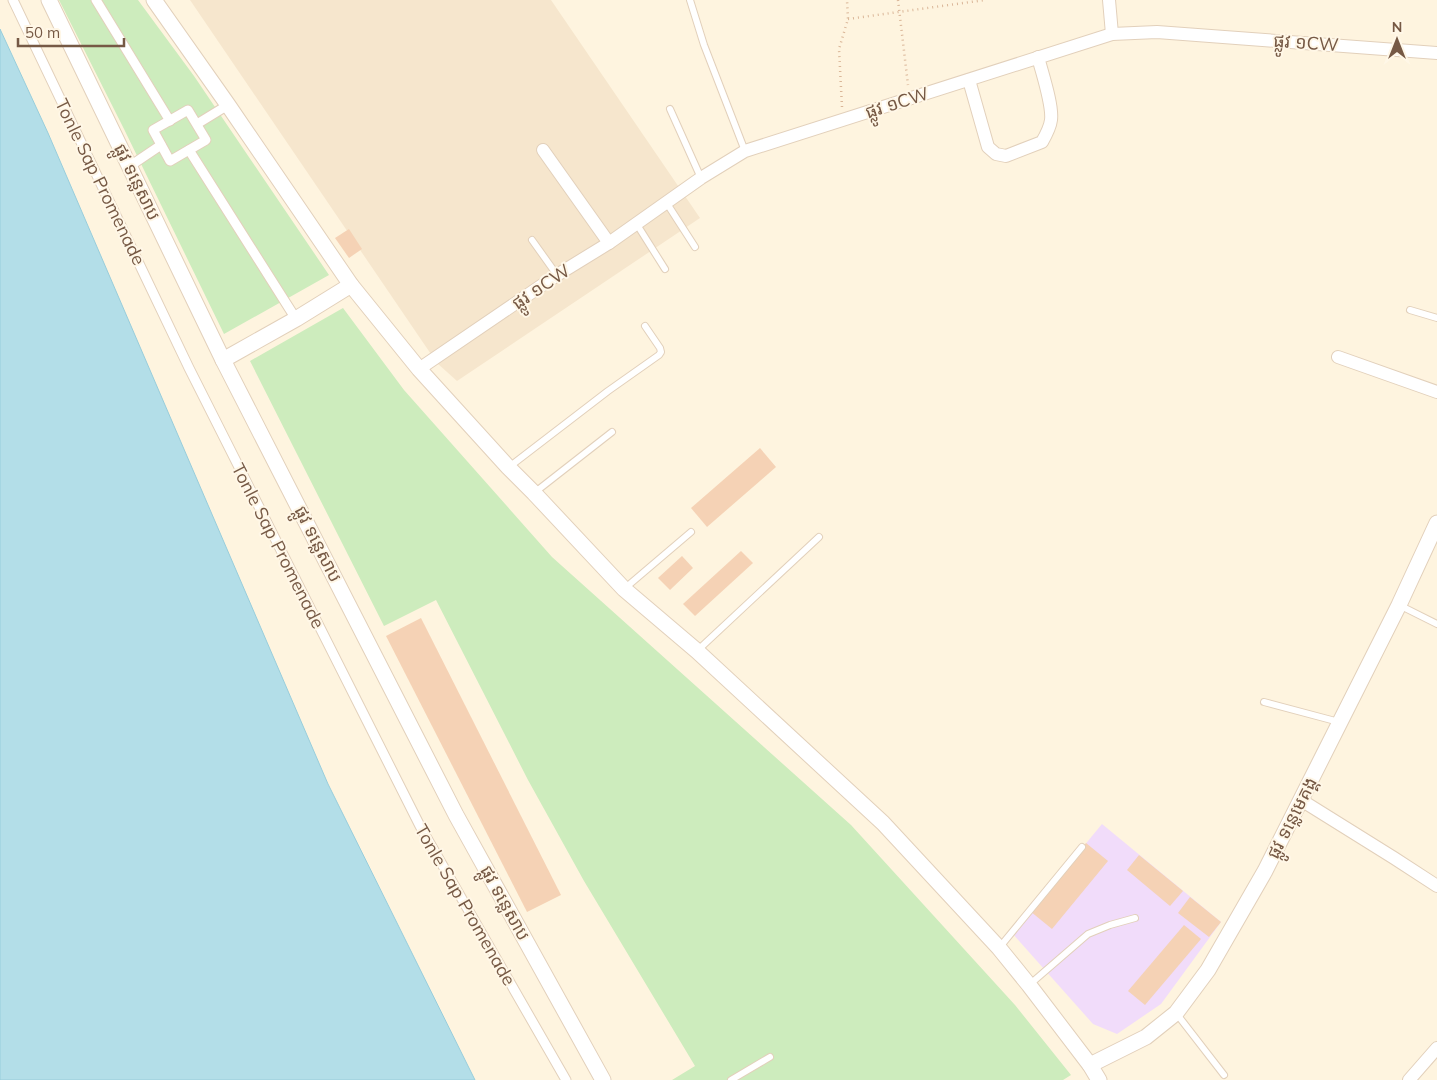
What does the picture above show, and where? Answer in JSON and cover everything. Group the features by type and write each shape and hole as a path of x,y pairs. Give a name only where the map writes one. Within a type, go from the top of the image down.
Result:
{"street":[{"name":"Tonle Sap Promenade","path":"13,0 189,368 415,817 566,1080"},
{"name":"ផ្លូវ ទន្លេសាប","path":"49,0 223,360 456,815 603,1080"},
{"path":"96,0 170,121"},
{"path":"154,0 351,285 419,369 508,467 624,589 697,651 883,823 998,948 1029,985 1090,1065 1099,1080"},
{"path":"1109,0 1112,34"},
{"name":"ផ្លូវ ១CW","path":"419,369 609,243 701,178 745,151 1112,34 1157,32 1437,53"},
{"path":"969,80 988,147 996,154 1006,156 1042,142 1049,129 1051,118 1050,104 1038,57"},
{"path":"197,124 228,105"},
{"path":"188,110 206,140 170,161 153,130 170,121 188,110"},
{"path":"130,166 161,144"},
{"path":"189,150 296,319"},
{"path":"543,150 609,243"},
{"path":"223,360 296,319 351,285"},
{"path":"1338,357 1437,392"},
{"name":"ផ្លូវ ទន្លេមេគង្គ","path":"1090,1065 1146,1037 1176,1013 1208,970 1265,871 1399,605 1433,544 1437,524"},
{"path":"1301,800 1437,886"},
{"path":"1409,1080 1437,1048"}],"lane":[{"path":"690,0 704,45 745,151"},
{"path":"670,109 701,178"},
{"path":"666,202 695,247"},
{"path":"636,223 665,269"},
{"path":"532,240 557,276"},
{"path":"1410,310 1437,318"},
{"path":"508,467 608,391 659,356 660,348 645,326"},
{"path":"534,493 612,432"},
{"path":"624,589 691,532"},
{"path":"697,651 819,537"},
{"path":"1399,605 1437,624"},
{"path":"1264,702 1340,722"},
{"path":"998,948 1082,847"},
{"path":"1029,985 1088,934 1135,918"},
{"path":"1176,1013 1224,1075"},
{"path":"731,1080 770,1057"}],"path":[{"path":"843,120 839,49 848,20 846,0"},
{"path":"898,0 909,99"},
{"path":"848,20 985,0"}],"shaded area":[{"path":"190,0 551,0 700,218 457,381 437,363"},
{"path":"1102,824 1221,922 1161,1004 1117,1034 1093,1024 1012,933"}],"green space":[{"path":"59,0 138,0 194,76 329,275 224,334"},
{"path":"343,308 404,390 552,557 851,825 1015,1005 1071,1075 1063,1080 672,1080 695,1066 584,881 528,780 436,600 384,626 250,361"}],"water":[{"path":"0,29 48,133 328,784 475,1080 0,1080"}],"building":[{"path":"349,229 362,249 349,258 335,238"},
{"path":"760,448 776,467 707,527 691,508"},
{"path":"741,551 753,563 695,616 683,604"},
{"path":"682,556 693,568 670,590 658,578"},
{"path":"421,618 561,895 527,912 386,636"},
{"path":"1086,843 1108,861 1052,929 1030,911"},
{"path":"1139,855 1183,891 1170,906 1127,870"},
{"path":"1190,897 1221,922 1209,937 1178,913"},
{"path":"1184,925 1201,939 1145,1005 1128,991"}]}
